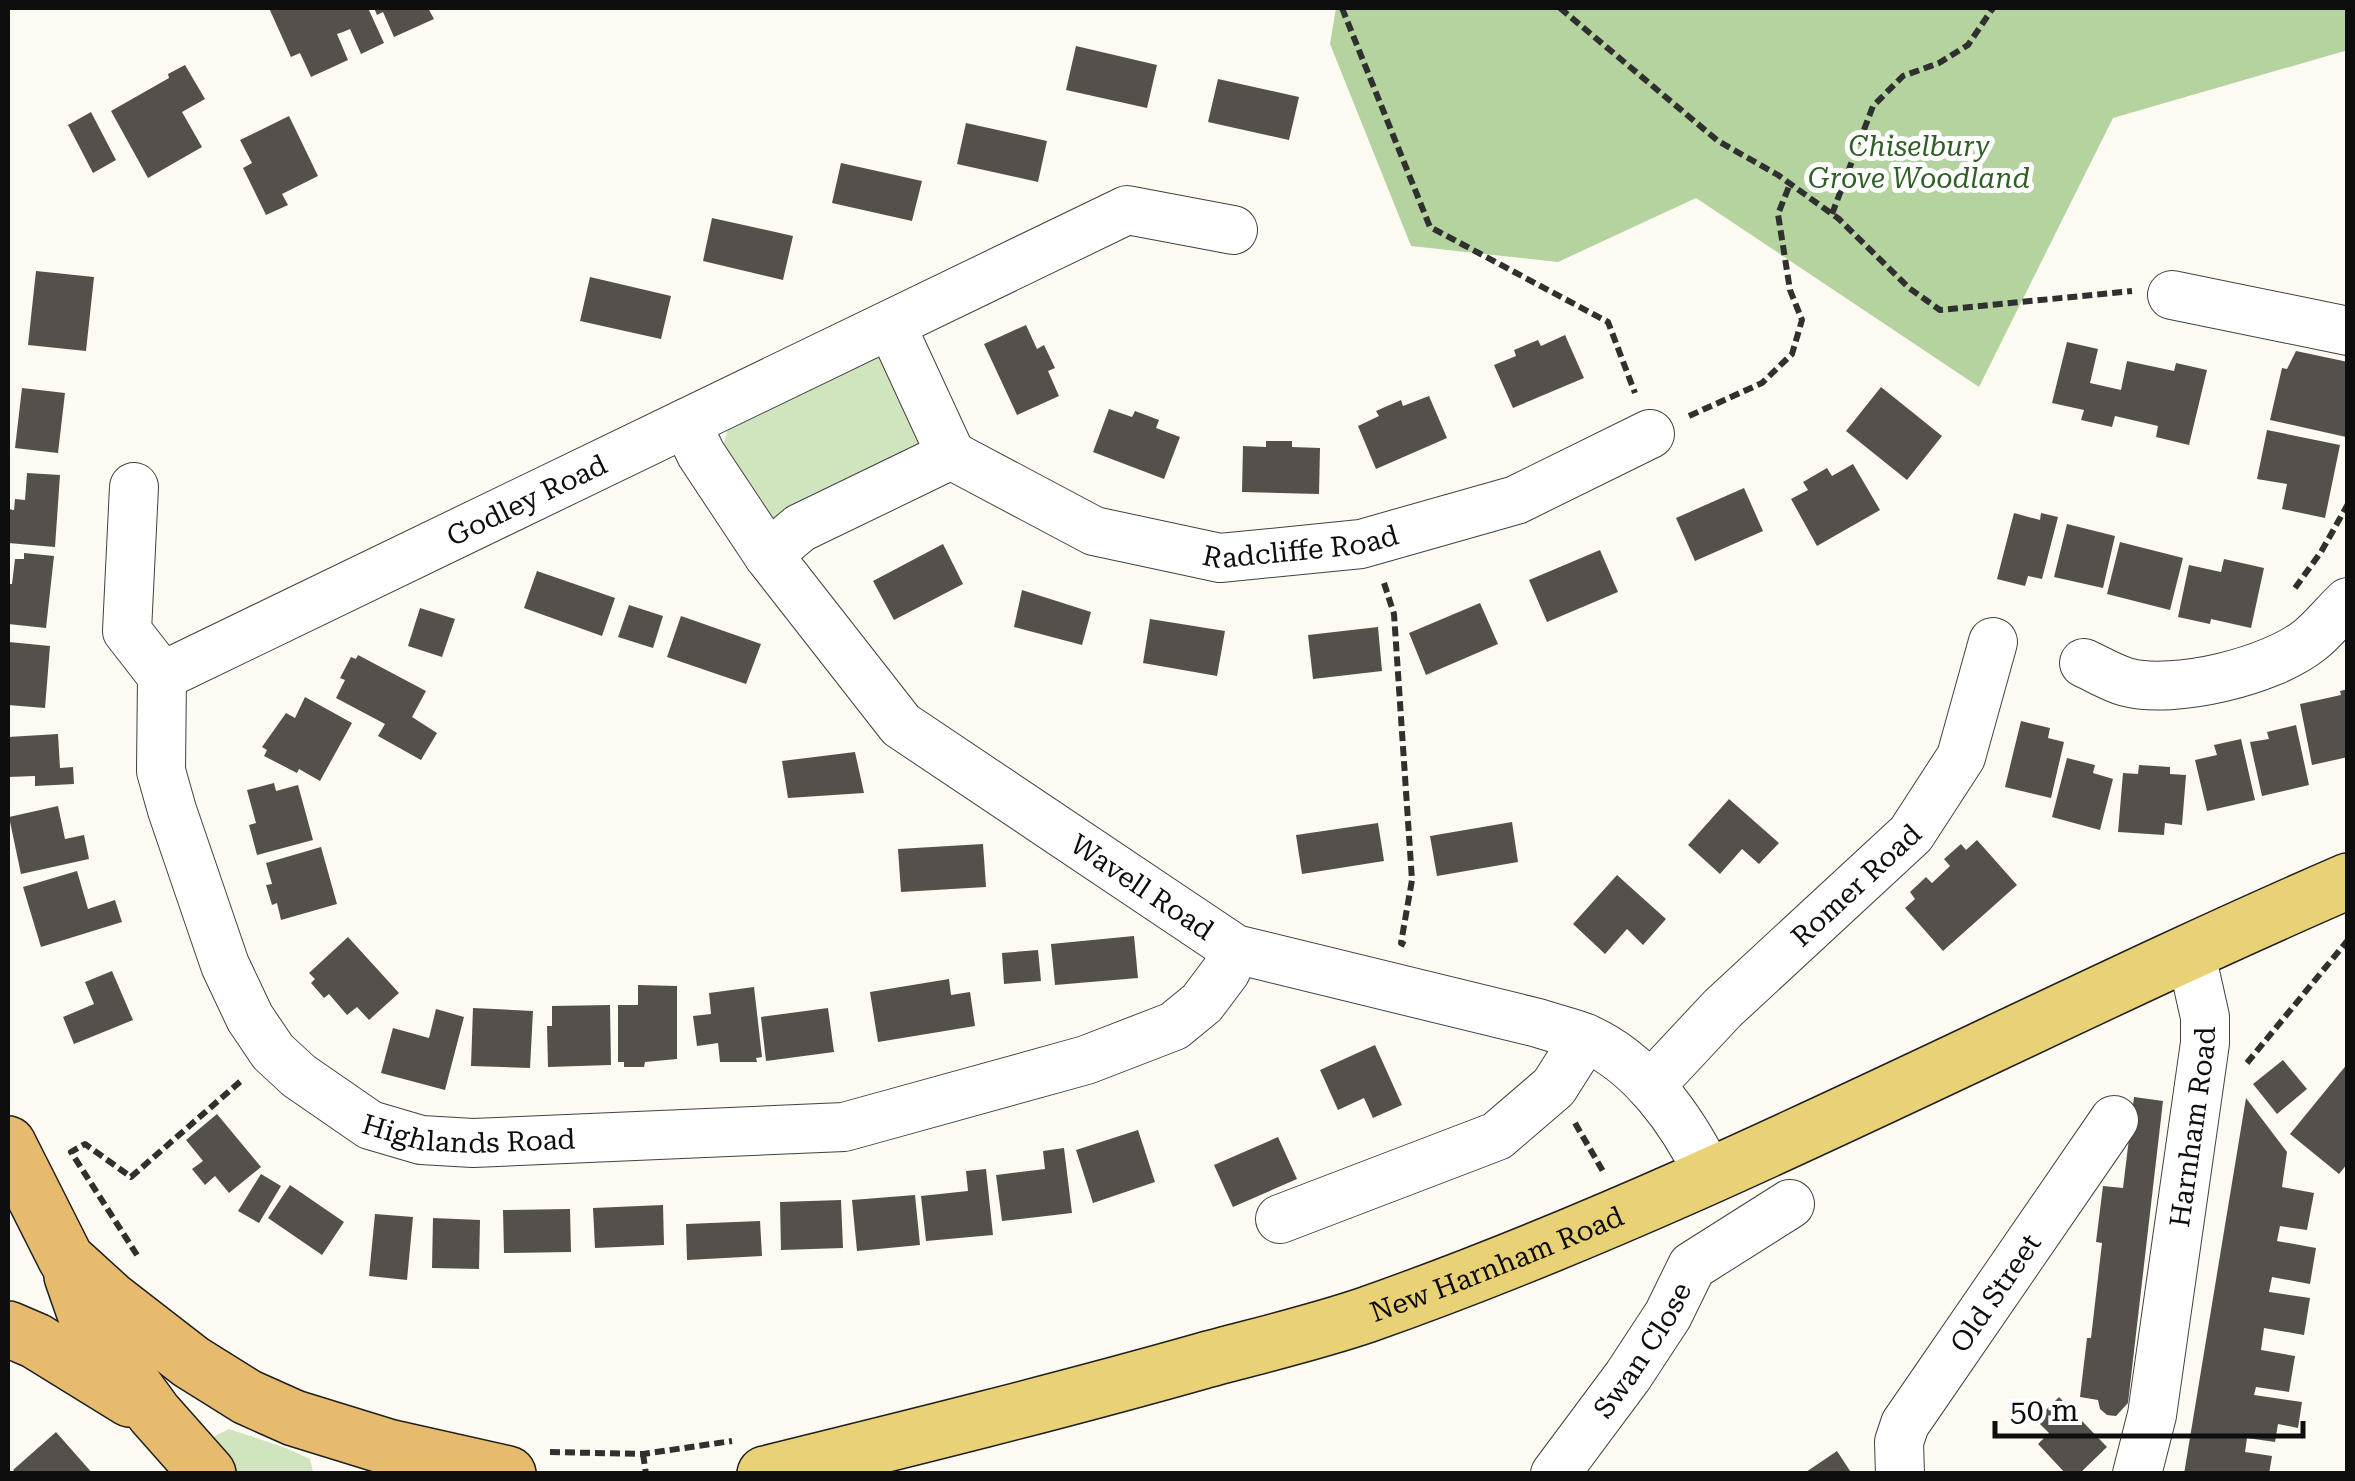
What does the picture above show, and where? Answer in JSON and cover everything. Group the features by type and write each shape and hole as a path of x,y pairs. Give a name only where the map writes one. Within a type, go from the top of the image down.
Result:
{"highway":[{"path":"8,1144 42,1247 88,1322 154,1414 208,1474"},
{"path":"42,1247 190,1362 247,1397 294,1418 388,1447 527,1462"},
{"path":"8,1329 36,1341 154,1414"},
{"path":"340,1474 388,1447"}],"main road":[{"path":"2190,950 2348,881"},
{"name":"New Harnham Road","path":"750,1457 1058,1402 1362,1316 1502,1264 1709,1175 2190,950"}],"street":[{"name":"Godley Road","path":"162,676 1126,210 1233,230"},
{"path":"2155,293 2348,331"},
{"path":"768,555 800,528 952,455 891,325"},
{"name":"Wavell Road","path":"686,422 701,454 768,555 901,725 1235,950 1585,1038 1616,1056 1650,1086 1689,1136 1709,1175"},
{"name":"Radcliffe Road","path":"952,455 1094,531 1220,558 1370,542 1516,500 1650,434"},
{"path":"134,486 127,631 162,676"},
{"path":"2084,663 2127,683 2177,685 2228,676 2262,667 2309,641 2348,602"},
{"name":"Romer Road","path":"1650,1086 1723,1008 1911,834 1962,757 1994,642"},
{"name":"Highlands Road","path":"162,676 161,770 226,965 250,1018 272,1052 299,1076 370,1125 421,1140 472,1143 844,1127 1086,1060 1174,1026 1202,1003 1226,971 1235,950"},
{"name":"Harnham Road","path":"2138,1474 2152,1415 2205,1043 2205,1016 2190,950"},
{"path":"1280,1219 1497,1136 1554,1087 1585,1038"},
{"name":"Old Street","path":"1900,1474 1899,1442 1906,1424 2114,1120"},
{"name":"Swan Close","path":"1554,1474 1628,1376 1668,1315 1692,1266 1790,1204"}],"path":[{"path":"1342,8 1430,228 1608,322 1650,434 1762,382 1792,354 1802,320 1790,290 1778,214 1790,184"},
{"path":"1560,8 1718,141 1832,214 1909,288 1940,310 2155,293"},
{"path":"1832,214 1873,106 1904,76 1938,63 1968,44 1992,8"},
{"path":"2286,600 2321,552 2348,504"},
{"path":"1370,542 1394,614 1412,880 1401,944 1420,949"},
{"path":"2242,1070 2348,940"},
{"path":"146,1268 72,1152 85,1144 131,1177 272,1052"},
{"path":"1588,1184 1606,1176"},
{"path":"643,1454 646,1474"},
{"path":"527,1462 594,1455 750,1457"}],"green space":[{"name":"Chiselbury Grove Woodland","path":"1336,8 2347,8 2348,50 2113,118 1979,387 1696,198 1558,262 1411,246 1330,44"},
{"path":"880,352 928,428 921,449 777,523 764,519 723,446 729,425"},
{"path":"229,1429 310,1459 313,1472 232,1473 211,1438"}],"building":[{"path":"269,8 368,8 384,43 361,54 350,29 337,34 348,60 311,77 300,53 291,57"},
{"path":"374,8 428,8 434,19 394,37 383,12 377,15"},
{"path":"1076,46 1157,65 1147,108 1066,90"},
{"path":"185,65 205,99 182,112 202,147 148,178 111,111"},
{"path":"1218,79 1299,97 1289,140 1208,122"},
{"path":"91,112 116,160 93,173 68,125"},
{"path":"289,116 318,176 282,194 288,205 266,215 243,168 252,163 240,140"},
{"path":"966,123 1047,141 1038,182 957,164"},
{"path":"841,163 922,181 912,221 832,203"},
{"path":"712,218 793,236 783,280 703,261"},
{"path":"36,271 94,277 86,351 28,345"},
{"path":"590,277 671,296 661,339 580,321"},
{"path":"1026,325 1037,349 1044,345 1055,368 1048,371 1059,396 1017,415 984,344"},
{"path":"1565,335 1584,378 1513,408 1494,365 1516,356 1514,350 1538,340 1541,346"},
{"path":"2067,342 2098,349 2090,383 2121,390 2127,361 2174,371 2176,363 2207,370 2189,445 2156,437 2158,426 2115,416 2112,427 2081,420 2084,410 2052,403"},
{"path":"2296,351 2348,362 2346,437 2270,420 2282,368 2287,369"},
{"path":"1881,387 1942,436 1907,480 1846,431"},
{"path":"22,388 65,393 58,453 15,448"},
{"path":"1429,396 1447,438 1376,469 1358,426 1379,416 1376,411 1401,400 1403,406"},
{"path":"1109,409 1132,417 1135,411 1159,420 1156,428 1180,437 1164,479 1093,452"},
{"path":"2267,430 2340,445 2325,518 2282,509 2287,484 2257,479"},
{"path":"1266,441 1292,441 1292,447 1320,448 1319,494 1242,492 1243,446 1266,447"},
{"path":"1853,464 1880,510 1817,546 1791,499 1808,490 1803,482 1827,468 1832,476"},
{"path":"27,473 60,475 55,547 8,543 8,509 14,510 15,499 25,500"},
{"path":"1744,488 1763,531 1695,561 1676,518"},
{"path":"2014,513 2040,520 2041,513 2058,517 2042,579 2028,576 2025,586 1997,579"},
{"path":"2067,524 2115,536 2103,588 2054,577"},
{"path":"2120,542 2183,558 2170,610 2107,594"},
{"path":"943,544 963,584 894,620 873,581"},
{"path":"1600,550 1618,592 1547,622 1529,580"},
{"path":"24,553 54,556 46,628 8,624 8,584 12,584 15,559 24,559"},
{"path":"2224,559 2264,568 2251,628 2178,617 2189,565 2221,572"},
{"path":"537,571 615,598 602,636 524,608"},
{"path":"1022,590 1091,612 1082,645 1014,627"},
{"path":"1480,603 1498,644 1426,675 1409,633"},
{"path":"629,605 663,616 653,648 618,637"},
{"path":"420,608 455,619 442,657 408,646"},
{"path":"681,616 761,644 746,684 667,657"},
{"path":"1150,619 1225,631 1217,676 1143,663"},
{"path":"1378,627 1382,671 1313,679 1308,635"},
{"path":"9,642 50,646 45,708 8,705"},
{"path":"358,655 426,691 412,717 437,733 421,760 378,736 385,724 336,698 345,680 340,678 351,657 356,659"},
{"path":"2348,689 2348,757 2312,765 2300,704 2341,695 2340,691"},
{"path":"305,697 352,723 320,781 264,756 267,750 262,747 286,713 295,718"},
{"path":"2021,721 2050,728 2048,738 2064,742 2051,798 2005,787"},
{"path":"2296,725 2309,785 2262,796 2250,742 2269,739 2267,732"},
{"path":"58,734 60,768 73,767 74,784 35,786 35,776 8,777 8,737"},
{"path":"2241,739 2255,800 2207,811 2195,760 2217,755 2214,745"},
{"path":"855,752 864,793 788,798 782,761"},
{"path":"2067,758 2095,765 2093,773 2113,779 2100,830 2052,817"},
{"path":"2139,765 2170,767 2170,774 2186,775 2182,825 2165,823 2164,835 2118,832 2123,773 2138,774"},
{"path":"274,783 276,791 298,785 313,840 257,855 249,825 256,823 247,790"},
{"path":"1729,799 1779,843 1759,864 1742,849 1720,874 1688,845"},
{"path":"58,806 65,839 84,835 89,859 21,874 9,817"},
{"path":"1512,822 1518,862 1437,876 1430,836"},
{"path":"1378,823 1384,861 1302,874 1296,835"},
{"path":"1977,840 2017,885 1943,951 1905,908 1915,899 1910,892 1926,877 1932,883 1950,866 1944,859 1961,844 1966,850"},
{"path":"983,844 986,887 901,892 898,849"},
{"path":"321,847 337,904 281,920 277,903 272,905 266,885 272,884 266,863"},
{"path":"77,871 88,909 115,900 122,922 41,947 23,887"},
{"path":"1617,875 1666,919 1643,945 1627,929 1605,954 1573,924"},
{"path":"1134,936 1138,978 1055,985 1051,944"},
{"path":"348,937 399,993 369,1020 357,1007 347,1015 329,994 324,998 311,983 315,979 309,973"},
{"path":"1038,950 1041,981 1004,984 1002,953"},
{"path":"112,971 133,1020 74,1044 63,1017 94,1004 85,982"},
{"path":"949,979 951,995 970,992 975,1026 878,1042 870,992"},
{"path":"638,985 677,986 677,1059 645,1062 644,1067 624,1067 624,1062 618,1062 618,1005 638,1005"},
{"path":"754,987 762,1057 756,1058 757,1062 720,1062 718,1043 697,1046 693,1016 711,1014 709,993"},
{"path":"610,1005 611,1065 548,1067 547,1026 552,1026 552,1006"},
{"path":"473,1008 533,1011 530,1068 471,1066"},
{"path":"828,1008 834,1052 766,1061 761,1017"},
{"path":"436,1009 464,1017 445,1090 381,1073 393,1028 429,1038"},
{"path":"1375,1045 1402,1105 1373,1118 1364,1098 1338,1110 1320,1070"},
{"path":"2283,1060 2307,1089 2277,1114 2253,1084"},
{"path":"2348,1063 2348,1163 2339,1174 2290,1134"},
{"path":"2134,1097 2163,1101 2128,1403 2116,1416 2100,1409 2098,1400 2080,1397 2102,1243 2096,1242 2103,1186 2123,1188"},
{"path":"2246,1098 2287,1152 2282,1187 2314,1193 2307,1230 2280,1226 2277,1241 2316,1248 2310,1284 2272,1277 2269,1292 2310,1298 2304,1335 2264,1328 2261,1350 2295,1356 2289,1392 2256,1387 2254,1395 2302,1402 2298,1428 2278,1424 2275,1442 2247,1438 2245,1452 2272,1456 2269,1474 2184,1474"},
{"path":"217,1114 261,1167 229,1193 215,1176 205,1185 192,1169 203,1161 186,1140"},
{"path":"1138,1130 1155,1182 1093,1203 1076,1150"},
{"path":"1278,1137 1297,1179 1233,1207 1214,1165"},
{"path":"1064,1148 1072,1213 1002,1221 996,1175 1045,1169 1043,1151"},
{"path":"986,1169 993,1235 926,1241 921,1196 968,1191 966,1171"},
{"path":"261,1174 281,1186 259,1223 238,1211"},
{"path":"290,1185 344,1222 322,1255 268,1218"},
{"path":"915,1195 920,1245 857,1251 852,1200"},
{"path":"841,1200 843,1248 781,1250 780,1202"},
{"path":"663,1205 664,1245 595,1248 593,1208"},
{"path":"570,1209 571,1252 504,1253 503,1210"},
{"path":"375,1214 413,1217 407,1280 369,1276"},
{"path":"433,1218 480,1220 479,1269 432,1268"},
{"path":"760,1221 762,1256 687,1260 686,1224"},
{"path":"2059,1397 2107,1447 2079,1474 2066,1474 2038,1444 2049,1433 2036,1420"},
{"path":"56,1432 93,1474 17,1474 13,1470"},
{"path":"1837,1451 1852,1474 1803,1474"}]}
